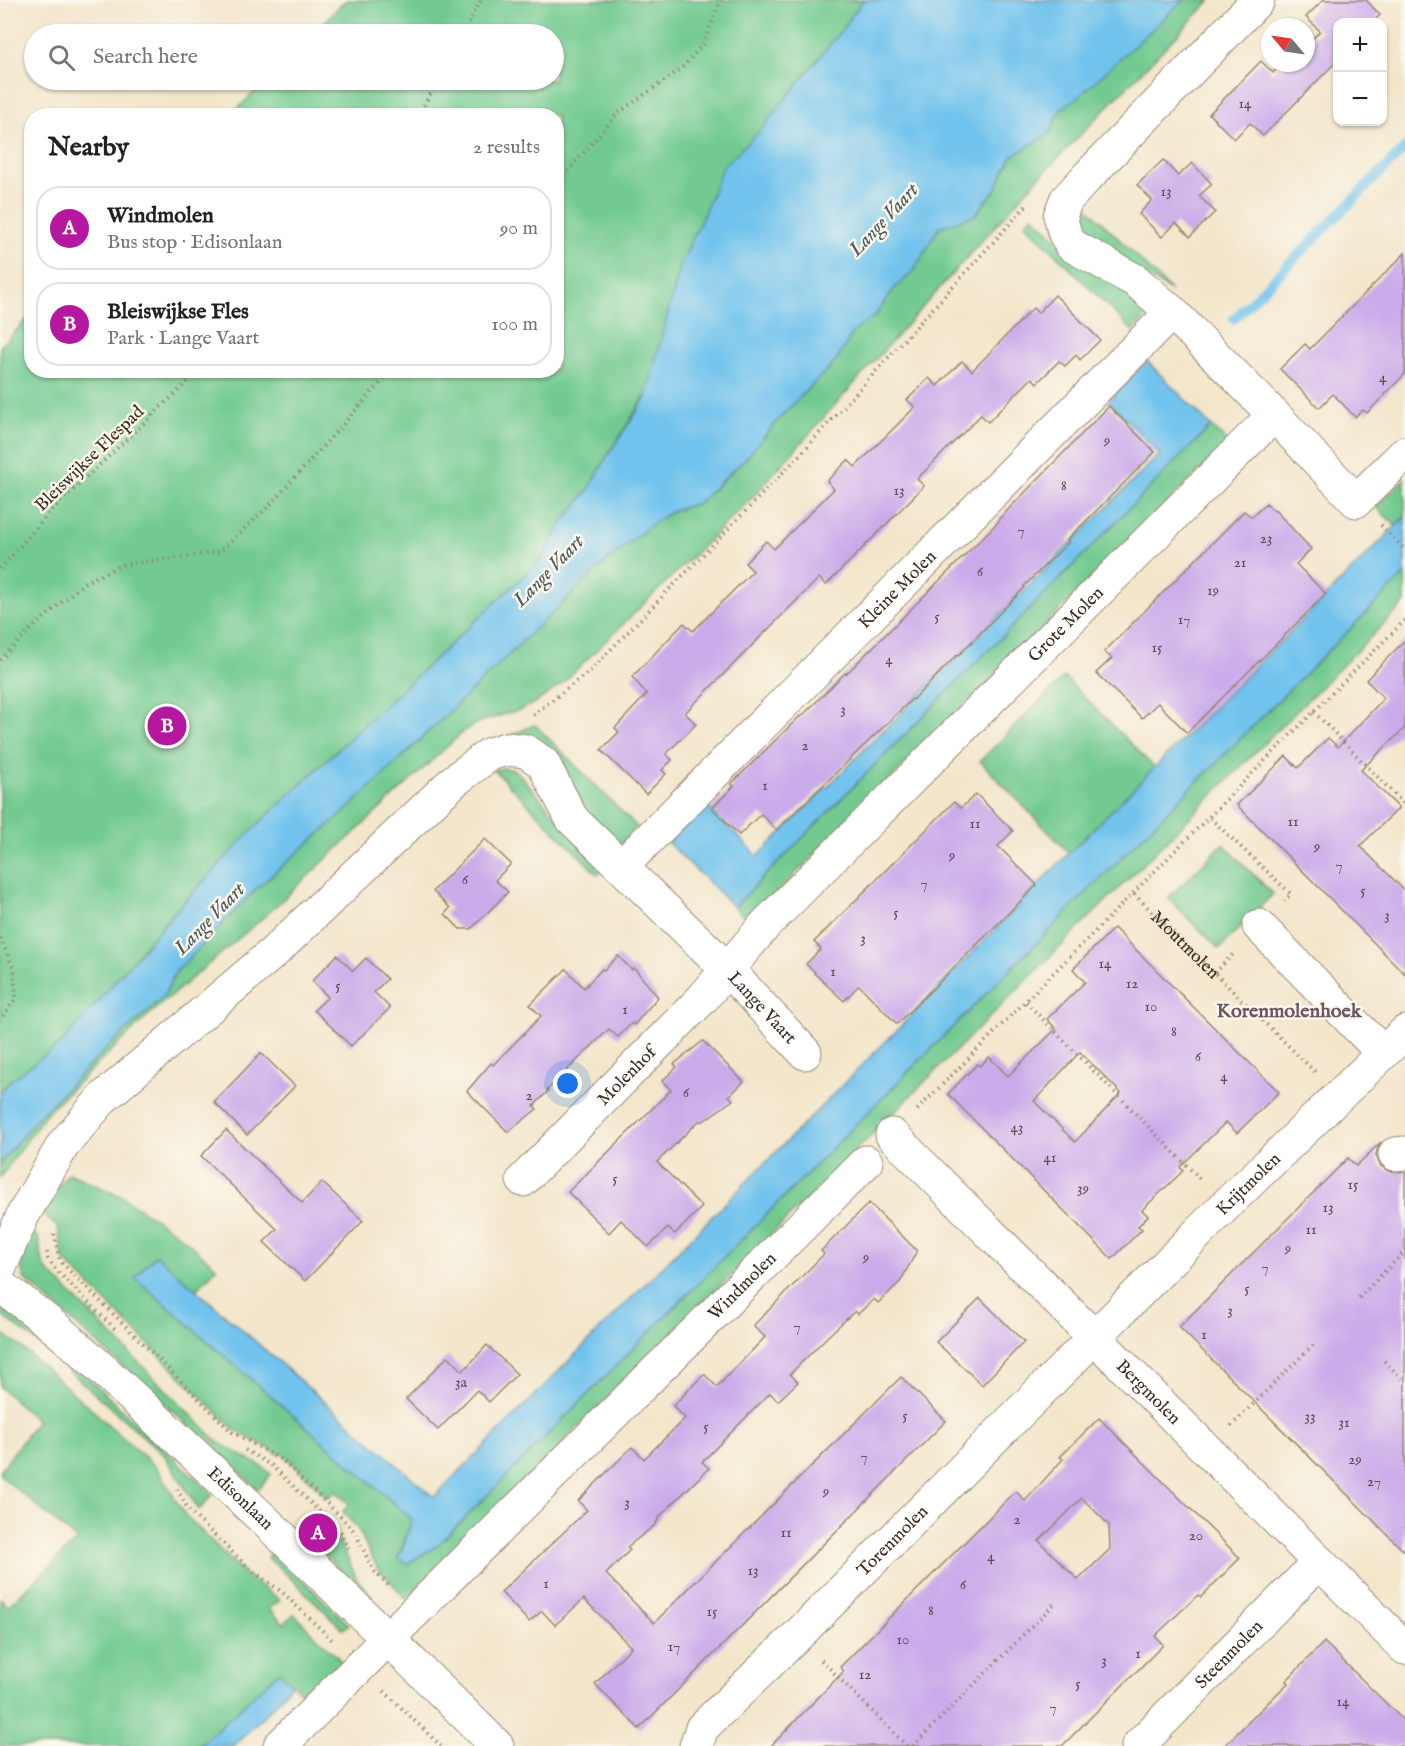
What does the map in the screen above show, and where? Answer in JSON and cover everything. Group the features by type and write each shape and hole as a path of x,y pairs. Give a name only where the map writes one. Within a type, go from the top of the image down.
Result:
{"street":[{"path":"1258,0 1066,200 1060,216 1065,234 1071,245 1136,281 1172,312 1356,501 1405,453"},
{"name":"Kleine Molen","path":"622,866 1172,312"},
{"name":"Grote Molen","path":"727,969 766,924 1274,415"},
{"name":"Lange Vaart","path":"0,1267 26,1211 63,1144 104,1098 273,951 454,781 490,754 506,749 526,751 543,763 572,819 727,969 805,1053"},
{"path":"1259,926 1394,1042"},
{"name":"Molenhof","path":"523,1180 702,999 727,969"},
{"name":"Krijtmolen","path":"1095,1337 1226,1205 1394,1042"},
{"name":"Bergmolen","path":"892,1135 1405,1648"},
{"name":"Windmolen","path":"280,1746 866,1162"},
{"name":"Edisonlaan","path":"0,1286 32,1307 81,1350 288,1541 497,1746"},
{"name":"Torenmolen","path":"696,1746 702,1728 1095,1337"},
{"name":"Steenmolen","path":"1138,1746 1319,1562"}],"path":[{"path":"469,24 482,0"},
{"path":"564,176 618,113 680,70 703,44 721,0"},
{"path":"422,108 432,90"},
{"path":"590,671 796,459 1030,201"},
{"name":"Bleiswijkse Flespad","path":"0,569 53,509 192,378"},
{"path":"0,660 31,629 85,582 122,565 219,552 269,506 385,378"},
{"path":"1374,518 1405,550"},
{"path":"892,1135 1405,620"},
{"path":"1314,712 1405,805"},
{"name":"Moutmolen","path":"1134,894 1340,1096"},
{"path":"0,938 14,969 16,998 0,1020"},
{"path":"1026,1002 1226,1205"},
{"path":"26,1211 42,1229 48,1259 115,1329"},
{"path":"26,1211 53,1227 60,1261 232,1431 282,1460 340,1516 355,1532 373,1570 415,1613"},
{"path":"1359,1298 1405,1251"},
{"path":"1207,1449 1314,1344"},
{"path":"1384,1361 1405,1382"},
{"name":"Edisonlaan","path":"236,1446 271,1465 340,1531 354,1557"},
{"path":"913,1746 1054,1604"},
{"path":"797,1636 907,1746"}],"green space":[{"path":"346,0 1018,0 646,395 589,489 562,523 542,559 255,827 173,913 62,1043 11,1080 0,1093 0,347 24,322 24,378 564,378 564,108 238,108 257,90 564,90 564,24 322,24"},
{"path":"1184,0 1211,0 1031,186 751,499 563,683 538,701 520,710 482,721 465,730 264,917 152,1012 45,1115 0,1178 0,1163 38,1117 108,1047 164,996 175,973 258,887 349,808 603,564 656,521 675,510 699,503 746,458 786,411 837,360 853,332 874,317 894,289 913,272 939,226 975,215 994,191 1012,156 1050,133 1061,109 1077,98"},
{"path":"1079,199 1171,291 1085,238 1078,219"},
{"path":"1033,216 1052,234 1151,312 1133,331 1025,224"},
{"path":"1211,426 1228,442 748,921 734,907"},
{"path":"1405,478 1405,517 1396,526 1376,507"},
{"path":"1405,574 1405,603 406,1599 377,1567 358,1529 343,1512 349,1504 335,1491 328,1498 282,1453 279,1455 234,1430 63,1259 58,1228 44,1215 68,1173 121,1196 182,1237 217,1268 196,1290 156,1255 135,1278 412,1519 398,1558 407,1564 438,1545"},
{"path":"1064,677 1155,768 1069,853 980,761"},
{"path":"535,725 637,827 619,846 503,738"},
{"path":"504,768 514,770 520,775 603,870 598,875 494,770"},
{"path":"1223,844 1273,894 1219,949 1168,898"},
{"path":"31,1231 38,1237 44,1267 219,1443 271,1474 258,1490 24,1278 21,1260"},
{"path":"4,1309 80,1371 213,1494 199,1510 165,1456 31,1337 1,1315"},
{"path":"0,1332 17,1343 157,1468 185,1515 245,1574 280,1600 269,1609 284,1624 294,1614 343,1663 307,1698 279,1672 199,1746 0,1746 0,1598 8,1606 77,1540 0,1475 0,1471 37,1421 0,1387"},
{"path":"331,1532 340,1542 357,1579 372,1596 370,1600 316,1546"},
{"path":"271,1551 349,1625 343,1629 267,1558"}],"water":[{"path":"863,0 1184,0 1077,98 1061,109 1050,133 1012,156 994,191 975,215 939,227 913,272 894,289 874,317 853,332 837,360 786,411 746,458 698,503 675,510 656,521 603,564 349,808 258,887 175,973 164,996 108,1047 38,1117 0,1163 0,1093 11,1080 62,1043 174,913 255,827 542,559 562,523 589,489 608,455 645,399 681,264 723,166 759,132"},
{"path":"1147,361 1211,426 734,907 668,843 706,805 758,856 1160,454 1108,401"},
{"path":"1405,517 1405,574 438,1545 407,1564 398,1558 412,1519 135,1278 156,1255 434,1497 1069,853"},
{"path":"279,1672 292,1683 234,1746 199,1746"}],"building":[{"path":"1323,0 1366,0 1380,15 1377,18 1333,18 1333,65 1263,136 1250,123 1234,139 1209,114 1261,61 1261,72 1315,72 1315,36 1320,31 1315,26 1315,18 1306,17"},
{"path":"1163,160 1178,176 1192,163 1212,184 1199,196 1215,212 1190,237 1176,223 1162,237 1139,214 1152,200 1137,185"},
{"path":"1405,253 1405,374 1367,413 1363,410 1355,417 1333,394 1319,408 1280,369 1305,344 1310,349"},
{"path":"1055,295 1100,340 1080,360 1076,355 1065,366 1059,361 1037,383 1032,378 988,422 981,415 917,479 924,486 859,552 826,585 819,578 685,713 696,724 666,754 672,760 662,770 666,774 646,794 601,750 619,732 615,728 647,694 632,677 684,623 693,631 753,571 745,563 766,541 774,549 834,489 827,481 848,460 855,467 915,407 907,400 929,378 937,386 962,361 972,371 1033,308 1038,313"},
{"path":"1109,406 1155,452 1067,540 1069,542 958,656 777,830 761,814 739,835 712,808 734,786 731,784 846,674 999,521"},
{"path":"1266,503 1311,549 1296,564 1326,594 1187,733 1158,703 1142,718 1096,673 1112,658 1104,652 1244,511 1252,517"},
{"path":"1405,640 1405,728 1361,770 1399,808 1360,846 1405,891 1405,974 1237,805 1286,756 1298,768 1328,738 1338,747 1384,698 1366,680"},
{"path":"976,794 1013,831 998,846 1037,885 897,1024 859,985 844,1001 806,964 821,949 814,942 954,802 961,808"},
{"path":"485,839 511,864 495,880 508,892 471,929 460,929 445,914 450,908 433,891"},
{"path":"1114,928 1279,1092 1237,1133 1226,1122 1180,1167 1183,1171 1142,1210 1148,1216 1138,1226 1142,1229 1112,1259 948,1094 977,1064 980,1066 989,1057 1008,1076 1056,1029 1047,1019 1085,982 1073,969","holes":["1080,1052 1121,1093 1075,1142 1034,1101"]},
{"path":"337,955 353,971 366,958 387,979 374,992 390,1008 351,1046 314,1010 328,997 312,981"},
{"path":"618,956 632,970 634,968 658,997 634,1025 632,1023 618,1037 609,1029 547,1090 534,1106 537,1109 508,1132 467,1091 491,1063 493,1065 541,1016 530,1005 566,969 584,988"},
{"path":"703,1041 744,1082 729,1096 733,1100 702,1122 700,1120 657,1162 702,1207 675,1234 668,1228 648,1247 621,1220 609,1233 568,1192 671,1090 662,1081 677,1067 674,1064"},
{"path":"261,1053 295,1086 247,1135 214,1102"},
{"path":"226,1130 302,1203 322,1182 363,1221 305,1281 264,1242 277,1229 201,1156"},
{"path":"1381,1142 1376,1155 1380,1165 1388,1171 1405,1172 1405,1552 1179,1327 1348,1158 1356,1166"},
{"path":"869,1203 917,1251 900,1282 878,1303 874,1299 858,1314 855,1311 828,1336 790,1374 798,1382 778,1401 770,1393 702,1462 709,1468 661,1515 655,1525 627,1547 630,1550 606,1574 654,1623 901,1377 946,1421 639,1729 595,1684 631,1647 584,1599 555,1625 542,1611 529,1622 501,1592 587,1510 578,1501 632,1447 644,1459 685,1418 673,1406 704,1374 717,1387 765,1337 753,1326 824,1254 821,1251"},
{"path":"980,1298 1024,1342 982,1385 936,1342"},
{"path":"487,1345 517,1374 489,1402 477,1390 438,1430 406,1399 448,1356 463,1371"},
{"path":"1099,1418 1240,1558 1201,1597 1198,1595 1155,1636 1163,1645 1062,1746 771,1746 844,1671 840,1667 1016,1491 1025,1501 1063,1459 1060,1457","holes":["1082,1498 1109,1525 1110,1549 1078,1580 1039,1541"]},
{"path":"1324,1642 1405,1722 1405,1746 1224,1746 1288,1683 1286,1681"}],"waterway":[{"path":"1234,319 1405,148"}],"place":[{"name":"Bleiswijkse Fles","path":"167,726"},
{"name":"Windmolen","path":"318,1533"}],"district":[{"name":"Korenmolenhoek","path":"1289,1010"}]}
